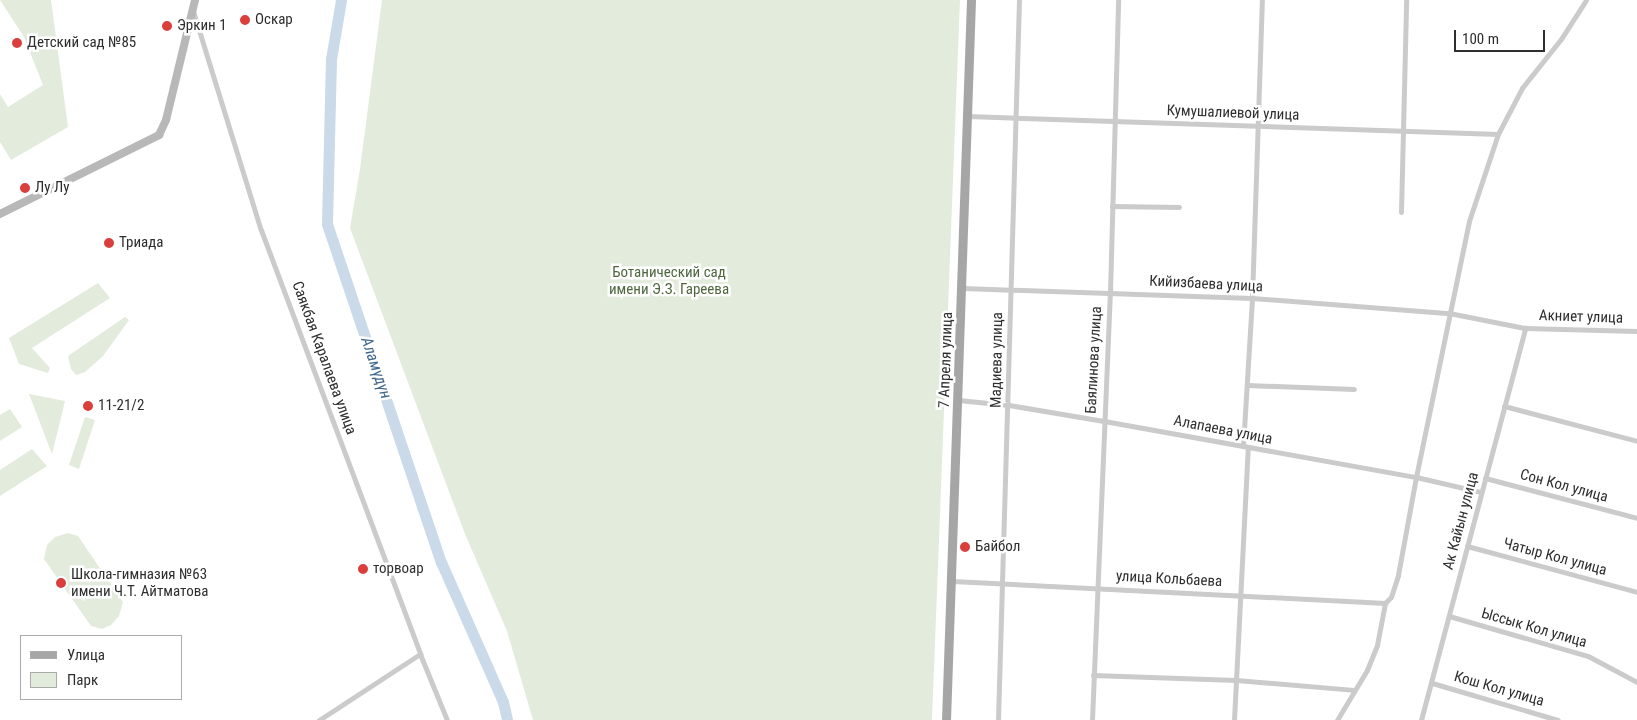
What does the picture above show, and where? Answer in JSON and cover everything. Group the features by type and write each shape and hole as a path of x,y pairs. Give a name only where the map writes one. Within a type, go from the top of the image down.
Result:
{"main road":[{"name":"Саякбая Каралаева улица","path":"193,10 195,0"},
{"name":"7 Апреля улица","path":"946,720 971,0"},
{"path":"0,214 159,135 166,120 193,10"}],"street":[{"name":"Мадиева улица","path":"998,720 1009,405 1019,0"},
{"name":"Баялинова улица","path":"1092,720 1110,292 1118,0"},
{"path":"1234,720 1259,126 1262,0"},
{"path":"1401,212 1406,0"},
{"path":"1337,720 1367,670 1377,645 1385,604 1391,597 1398,575 1416,477 1469,221 1498,134 1522,88 1561,39 1586,0"},
{"name":"Саякбая Каралаева улица","path":"193,10 261,230 420,654 447,720"},
{"name":"Кумушалиевой улица","path":"967,116 1498,134"},
{"path":"1112,206 1179,207"},
{"name":"Кийизбаева улица","path":"962,288 1252,298 1449,313 1525,328"},
{"name":"Акниет улица","path":"1525,328 1637,331"},
{"name":"Ак Кайын улица","path":"1421,720 1525,328"},
{"path":"1247,385 1354,389"},
{"name":"Алапаева улица","path":"958,400 1009,405 1104,421 1416,477 1481,492"},
{"path":"1504,406 1637,441"},
{"name":"Сон Кол улица","path":"1485,478 1637,518"},
{"name":"Чатыр Кол улица","path":"1466,546 1637,592"},
{"name":"улица Кольбаева","path":"952,581 1385,604"},
{"name":"Ыссык Кол улица","path":"1449,616 1588,656 1637,682"},
{"path":"319,720 420,654"},
{"path":"1093,675 1236,680 1354,690"},
{"name":"Кош Кол улица","path":"1432,683 1558,720"}],"green space":[{"path":"0,0 51,0 68,127 11,160 0,142 0,94 8,107 43,85 24,37"},
{"name":"Ботанический сад имени Э.З. Гареева","path":"382,0 960,0 932,720 533,720 507,631 465,534 350,228 360,169"},
{"path":"98,283 110,298 32,348 50,368 48,373 19,364 9,338"},
{"path":"125,317 129,320 103,356 85,372 76,375 71,369 68,356"},
{"path":"29,394 65,401 52,454"},
{"path":"10,409 22,427 0,441 0,415"},
{"path":"85,417 95,420 79,469 69,465"},
{"path":"32,449 47,466 0,496 0,470"},
{"path":"68,533 78,536 123,602 119,616 111,625 102,629 91,626 44,559 47,545 55,537"}],"waterway":[{"name":"Аламүдүн","path":"341,0 331,59 327,224 441,562 503,702 507,720"}],"place":[{"name":"Оскар","path":"245,20"},
{"name":"Эркин 1","path":"167,26"},
{"name":"Детский сад №85","path":"17,43"},
{"name":"Лу Лу","path":"25,188"},
{"name":"Триада","path":"109,243"},
{"name":"11-21/2","path":"88,406"},
{"name":"Байбол","path":"965,547"},
{"name":"торвоар","path":"363,569"},
{"name":"Школа-гимназия №63 имени Ч.Т. Айтматова","path":"61,583"}]}
